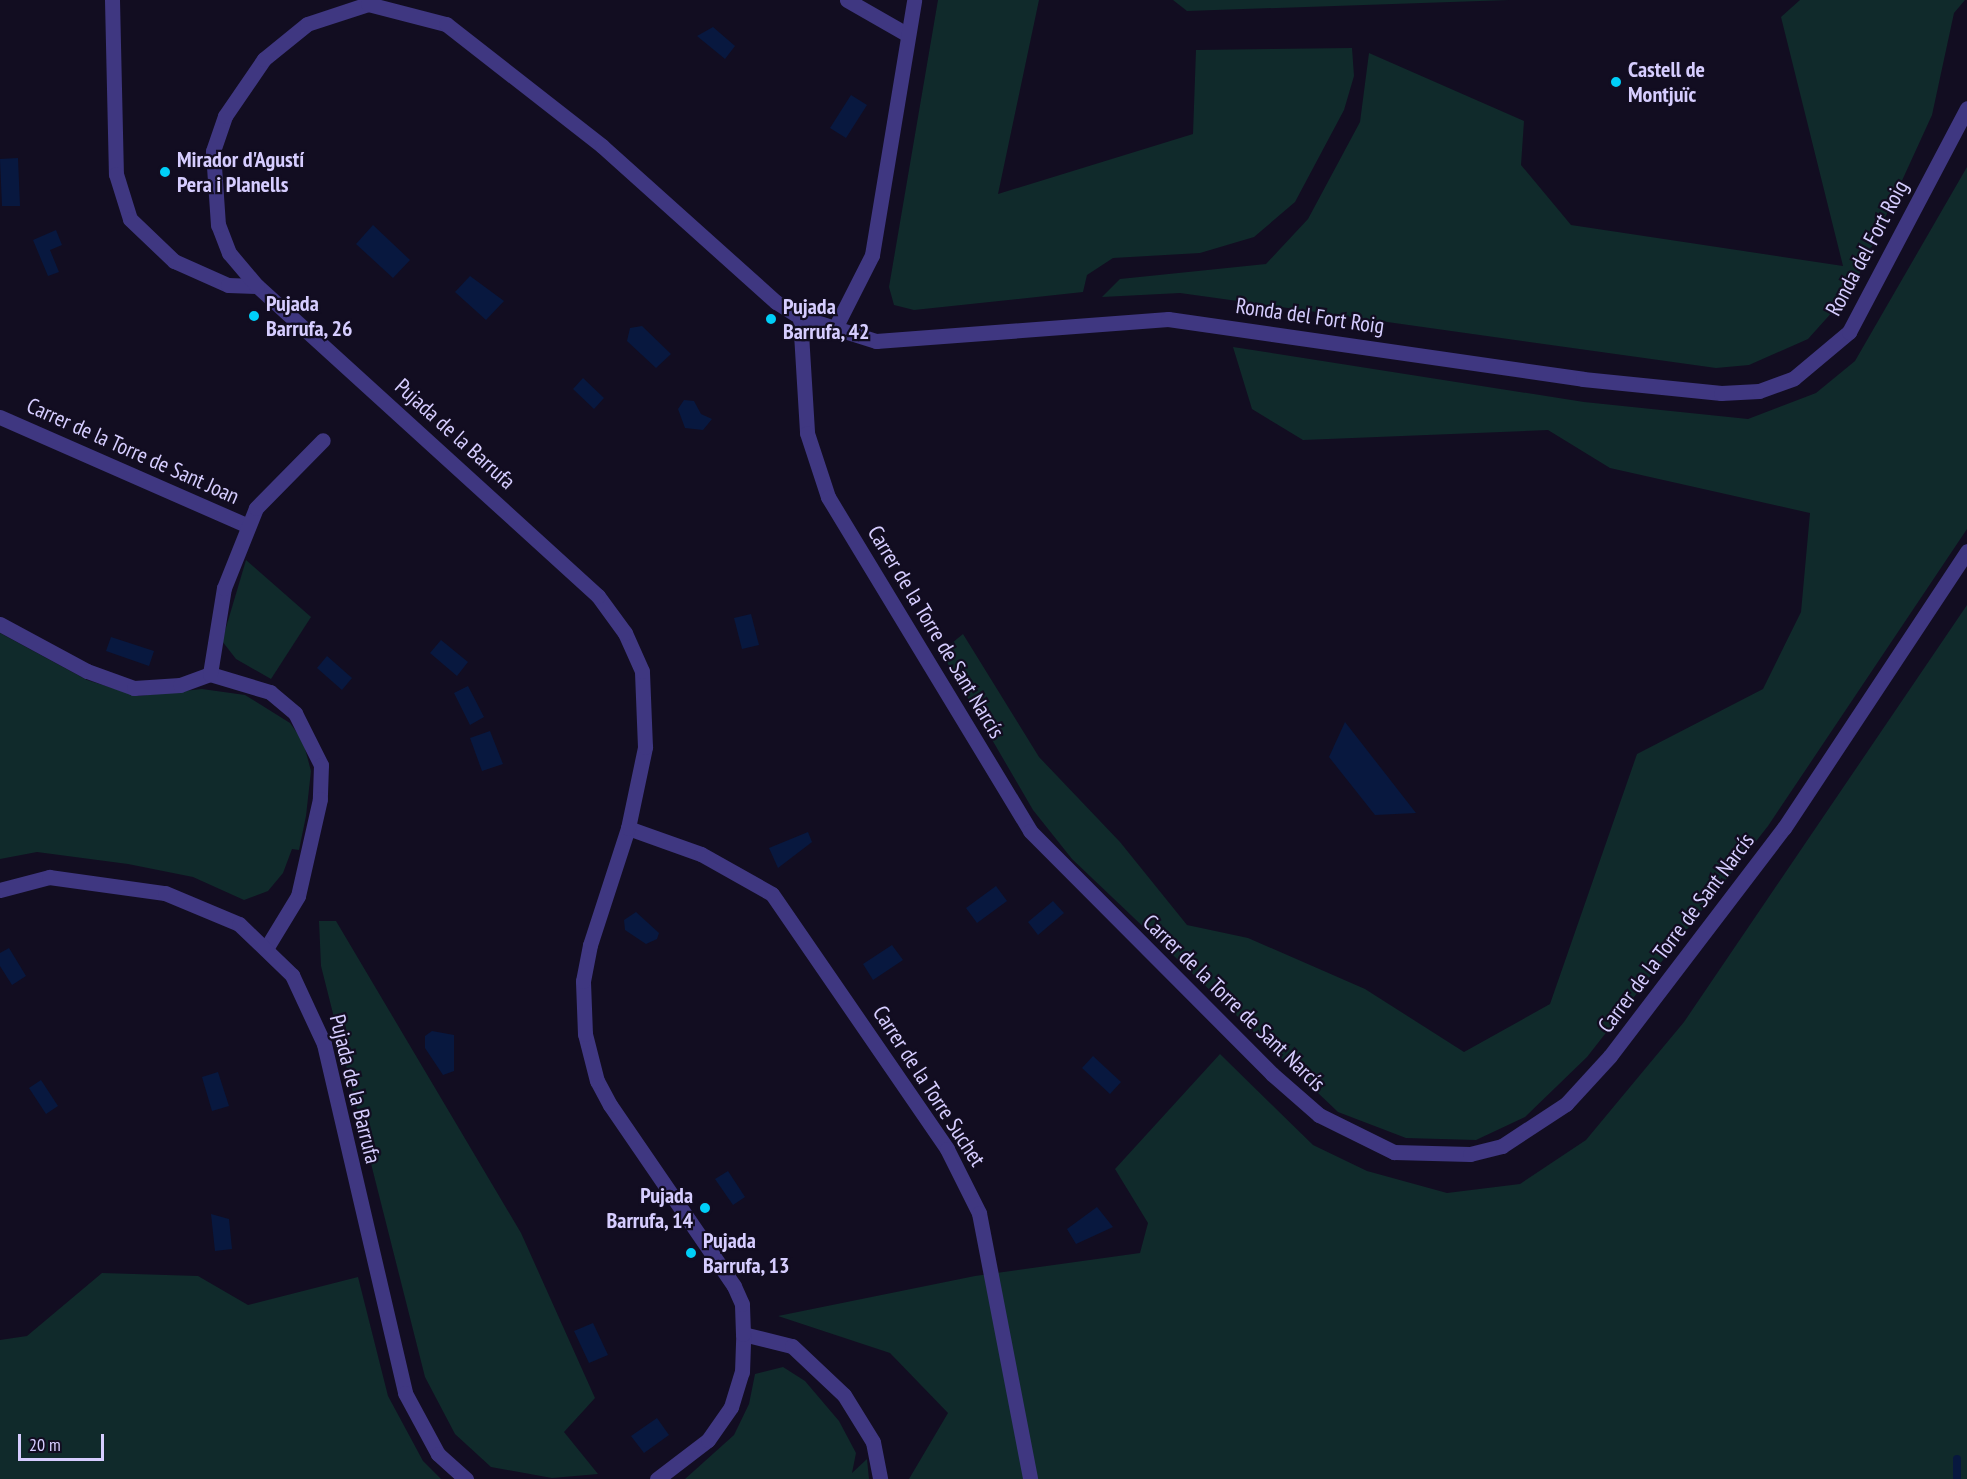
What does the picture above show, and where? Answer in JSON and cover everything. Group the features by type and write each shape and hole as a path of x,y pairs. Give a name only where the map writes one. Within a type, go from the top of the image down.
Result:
{"street":[{"path":"112,0 116,174 130,219 174,261 228,285 257,286"},
{"path":"848,0 908,35"},
{"path":"834,330 872,255 914,0"},
{"name":"Pujada de la Barrufa","path":"657,1479 708,1440 731,1407 742,1372 743,1334 742,1304 734,1286 610,1105 591,1062 583,981 628,828 648,720 642,671 625,633 598,596 257,286 230,253 218,225 213,151 225,116 285,38 334,12 368,4 392,3 456,32 602,146 776,302 800,317 834,330"},
{"name":"Ronda del Fort Roig","path":"834,330 876,341 1168,320 1647,387 1759,391 1794,378 1849,332 1967,108"},
{"name":"Carrer de la Torre de Sant Narcís","path":"800,317 807,434 828,497 1030,831 1280,1081 1353,1136 1394,1152 1470,1154 1502,1146 1566,1104 1610,1056 1784,828 1967,551"},
{"name":"Carrer de la Torre de Sant Joan","path":"0,417 248,526"},
{"name":"Carrer de la Torre de Sant Joan","path":"210,674 217,614 248,526 296,462 323,440"},
{"path":"0,624 87,671 134,688 180,685 210,674 243,680 279,699 312,738 321,765 320,800 298,896 267,947"},
{"name":"Carrer de la Torre Suchet","path":"628,828 701,854 772,894 953,1159 979,1213 1030,1479"},
{"name":"Pujada de la Barrufa","path":"0,890 49,877 165,893 239,924 267,947 292,975 324,1044 405,1393 438,1454 466,1479"},
{"path":"743,1334 792,1346 844,1395 873,1442 880,1479"}],"green space":[{"path":"938,0 1039,0 998,194 1193,134 1196,50 1352,48 1354,76 1344,110 1295,202 1254,237 1200,253 1113,258 1087,275 1083,292 914,310 894,305 889,287"},
{"path":"1173,0 1509,0 1187,11"},
{"path":"1800,0 1965,0 1954,13 1932,115 1852,290 1808,339 1749,365 1716,368 1180,293 1102,297 1120,279 1266,264 1308,219 1360,122 1369,53 1524,121 1521,165 1571,225 1843,266 1781,17"},
{"path":"1967,167 1967,529 1768,826 1587,1057 1525,1117 1476,1140 1406,1138 1338,1112 1072,859 1033,810 941,652 963,634 1039,757 1120,842 1187,925 1248,938 1365,989 1464,1052 1550,1004 1637,754 1763,689 1801,612 1810,513 1610,468 1548,430 1303,440 1252,409 1233,347 1584,402 1748,419 1816,393 1855,361"},
{"path":"246,560 311,617 271,679 236,659 222,641"},
{"path":"1967,605 1967,1479 909,1479 948,1413 890,1353 778,1316 975,1276 1140,1253 1148,1223 1115,1169 1220,1054 1313,1145 1367,1171 1447,1193 1520,1184 1586,1140 1684,1022"},
{"path":"0,633 87,680 138,696 202,689 245,695 290,723 303,741 311,771 306,816 299,850 292,849 283,873 268,891 244,900 193,877 128,864 37,852 0,859"},
{"path":"319,921 336,921 521,1233 595,1398 564,1432 598,1474 552,1478 491,1467 455,1434 425,1377 321,966"},
{"path":"102,1273 198,1276 248,1305 358,1277 388,1396 423,1461 441,1479 0,1479 0,1340 27,1336"},
{"path":"783,1367 805,1381 839,1421 856,1453 852,1473 867,1459 869,1479 685,1479 734,1435 749,1404 755,1374"}],"water":[{"path":"713,27 735,46 725,59 697,36"},
{"path":"851,95 867,105 846,138 830,128"},
{"path":"18,158 20,206 2,206 0,159"},
{"path":"373,225 410,260 393,278 356,244"},
{"path":"56,230 62,245 50,250 59,272 48,276 33,240"},
{"path":"470,276 504,301 486,320 455,292"},
{"path":"642,326 671,354 656,368 627,341 630,328"},
{"path":"583,378 604,398 594,409 573,389"},
{"path":"684,400 694,401 701,414 712,419 703,430 685,428 678,409"},
{"path":"751,614 759,645 742,649 734,618"},
{"path":"111,637 154,651 149,666 106,651"},
{"path":"441,640 468,662 457,676 430,653"},
{"path":"327,656 352,678 342,690 317,668"},
{"path":"468,686 484,717 470,725 454,693"},
{"path":"1345,722 1416,813 1375,815 1329,757"},
{"path":"490,731 503,764 482,771 470,738"},
{"path":"808,832 812,842 778,868 769,848"},
{"path":"996,886 1007,901 977,923 966,908"},
{"path":"1053,901 1064,913 1038,935 1028,922"},
{"path":"636,912 659,933 657,939 646,944 625,930 624,920"},
{"path":"892,945 903,960 873,980 863,964"},
{"path":"9,948 26,976 12,985 0,966 0,953"},
{"path":"432,1031 454,1035 454,1071 443,1075 425,1048 425,1036"},
{"path":"1093,1056 1121,1082 1110,1094 1082,1068"},
{"path":"218,1072 229,1106 212,1111 202,1077"},
{"path":"41,1080 58,1106 46,1114 29,1088"},
{"path":"728,1171 745,1197 733,1205 715,1179"},
{"path":"1097,1207 1113,1227 1076,1244 1067,1229"},
{"path":"211,1214 229,1219 232,1249 215,1251"},
{"path":"593,1323 608,1355 589,1363 574,1331"},
{"path":"657,1418 669,1435 644,1453 631,1436"}],"waterway":[{"path":"1957,1459 1957,1479"}],"place":[{"name":"Castell de Montjuïc","path":"1616,82"},
{"name":"Mirador d'Agustí Pera i Planells","path":"165,172"},
{"name":"Pujada Barrufa, 26","path":"254,316"},
{"name":"Pujada Barrufa, 42","path":"771,319"},
{"name":"Pujada Barrufa, 14","path":"705,1208"},
{"name":"Pujada Barrufa, 13","path":"691,1253"}]}
